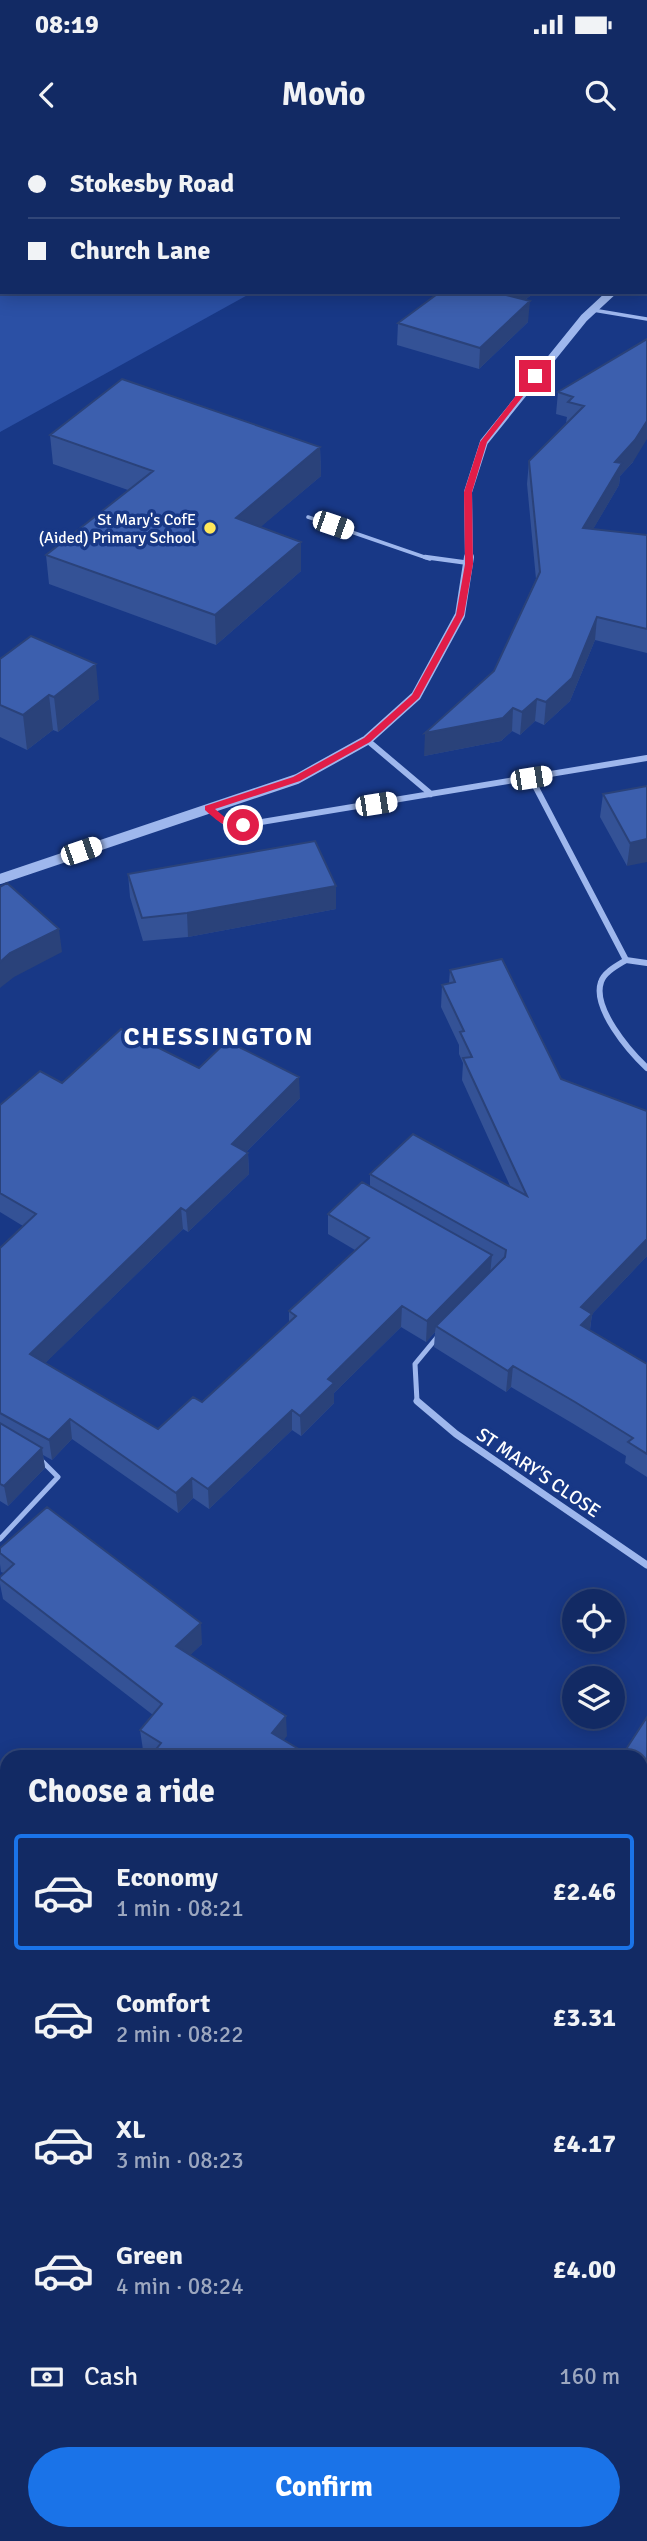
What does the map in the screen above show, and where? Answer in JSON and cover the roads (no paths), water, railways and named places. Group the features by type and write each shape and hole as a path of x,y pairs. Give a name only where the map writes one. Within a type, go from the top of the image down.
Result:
{"street":[{"path":"0,878 297,779 367,740 416,696 460,615 469,564 468,492 484,442 522,392 610,294"},
{"path":"367,740 432,794"},
{"path":"208,808 226,823 243,825 647,758"},
{"path":"531,778 626,960"},
{"path":"647,963 626,960 601,981 600,997 628,1052 647,1068"},
{"name":"ST MARY'S CLOSE","path":"416,1401 456,1434 647,1565"}],"lane":[{"path":"593,310 647,320"},
{"path":"309,517 431,559 469,564"},
{"path":"416,1401 415,1364 442,1333"},
{"path":"0,1539 58,1476 48,1463 36,1456"}],"place":[{"name":"St Mary's CofE (Aided) Primary School","path":"210,528"}],"district":[{"name":"CHESSINGTON","path":"219,1036"}]}
